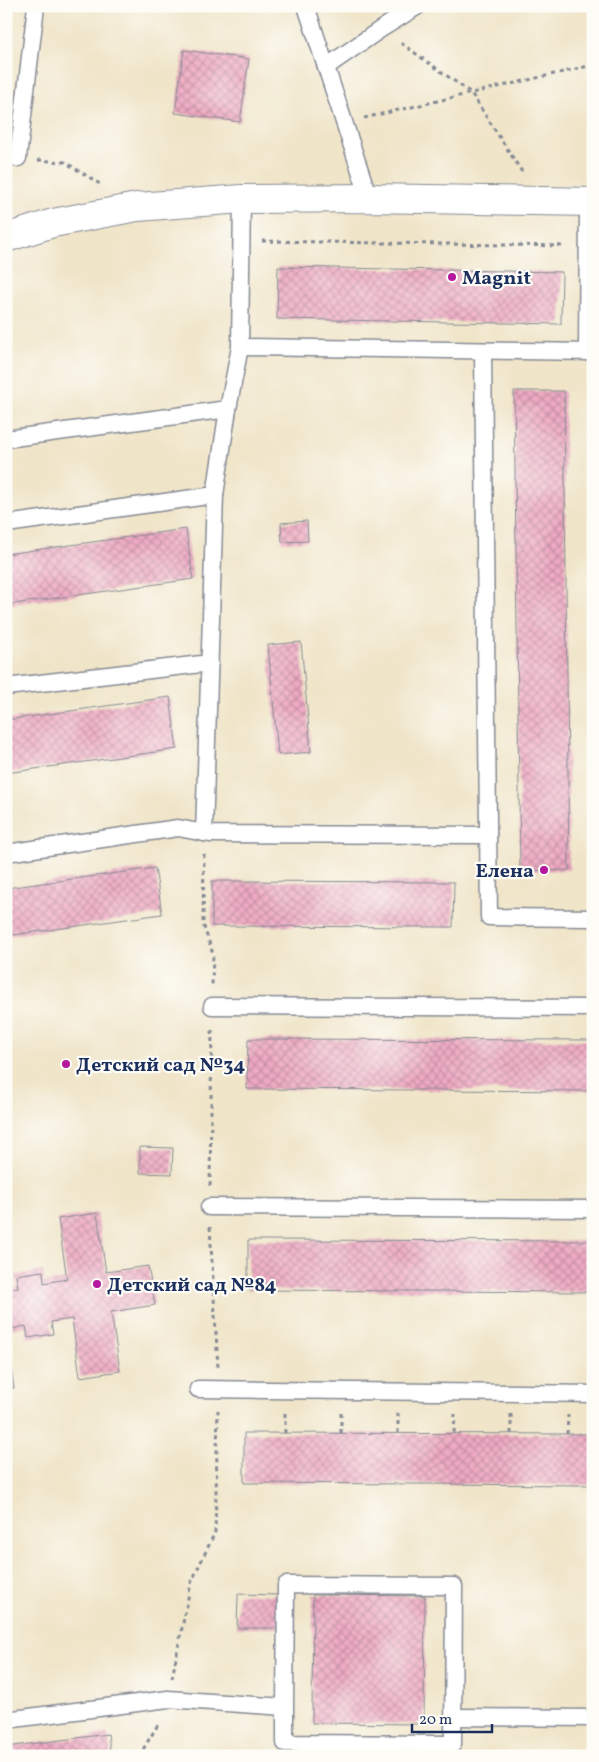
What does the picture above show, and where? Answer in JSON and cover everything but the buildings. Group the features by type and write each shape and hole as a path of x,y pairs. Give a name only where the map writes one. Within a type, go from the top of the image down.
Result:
{"street":[{"path":"6,238 53,223 137,207 242,199 369,198 590,202"}],"lane":[{"path":"6,156 18,158 36,6"},
{"path":"326,67 418,6"},
{"path":"309,11 369,198"},
{"path":"204,833 215,495 228,409 240,347 242,199"},
{"path":"240,347 590,352 587,246 590,202"},
{"path":"483,351 488,917 593,918"},
{"path":"6,439 228,409"},
{"path":"6,524 215,495"},
{"path":"6,687 210,663"},
{"path":"6,853 178,828 204,833 488,835"},
{"path":"212,1006 593,1008"},
{"path":"209,1207 593,1209"},
{"path":"198,1388 593,1394"},
{"path":"286,1585 454,1586 453,1744 285,1743 285,1707 286,1585"},
{"path":"6,1720 168,1699 285,1707"},
{"path":"454,1717 593,1718"}],"path":[{"path":"381,29 471,93 541,201"},
{"path":"344,123 593,65"},
{"path":"242,240 587,246"},
{"path":"139,1756 156,1729 168,1699 190,1583 215,1532 219,1389 209,1207 213,954 203,924 204,833"}],"place":[{"name":"Magnit","path":"452,277"},
{"name":"Елена","path":"544,870"},
{"name":"Детский сад №34","path":"66,1064"},
{"name":"Детский сад №84","path":"97,1284"}]}
